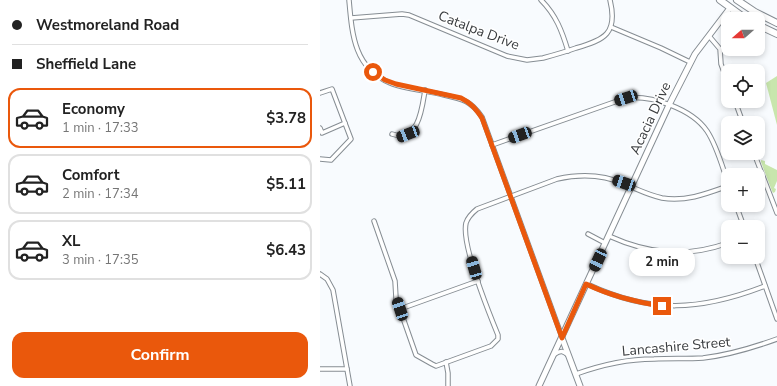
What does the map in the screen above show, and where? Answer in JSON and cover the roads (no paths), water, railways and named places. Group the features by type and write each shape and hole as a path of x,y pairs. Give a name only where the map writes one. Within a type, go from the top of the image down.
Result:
{"main road":[{"path":"720,0 736,12"},
{"path":"736,0 777,23"},
{"path":"765,28 777,34"}],"street":[{"path":"349,0 354,38 358,51 373,72 390,83 461,98 471,104 482,118 580,386"},
{"path":"541,0 553,12 562,28 568,51"},
{"path":"610,0 613,13 611,27 690,62"},
{"name":"Acacia Drive","path":"539,386 690,62 730,8"},
{"name":"Catalpa Drive","path":"351,18 402,14 409,15 507,56 534,60 599,41 608,33 611,27"},
{"path":"709,36 720,49 721,64"},
{"path":"368,76 373,72"},
{"path":"320,93 332,89 350,139 331,160 320,158"},
{"path":"392,134 400,137 408,134 415,126 420,118 425,90"},
{"path":"492,145 626,98 648,98 669,105 696,119 707,130 722,168"},
{"path":"320,128 322,133 345,123"},
{"path":"757,160 777,213"},
{"path":"374,221 395,281 396,298 416,355 436,366 491,346 498,339 498,335 478,281 465,235 466,222 477,209 557,179 580,176 606,178 652,196 662,198 678,199 698,196 721,188"},
{"path":"588,234 605,243"},
{"path":"609,236 635,246 668,252 700,251 721,245"},
{"path":"758,264 777,319"},
{"path":"320,274 327,279 333,290 350,386"},
{"path":"400,309 478,281"},
{"path":"586,284 608,294 631,300 649,304 673,306 689,306 717,302 766,286"},
{"name":"Lancashire Street","path":"576,374 598,366 625,361 693,359 726,355 746,350 777,339"},
{"path":"554,354 559,351 563,351 569,356"},
{"path":"446,362 448,386"},
{"path":"320,369 347,369"}]}
